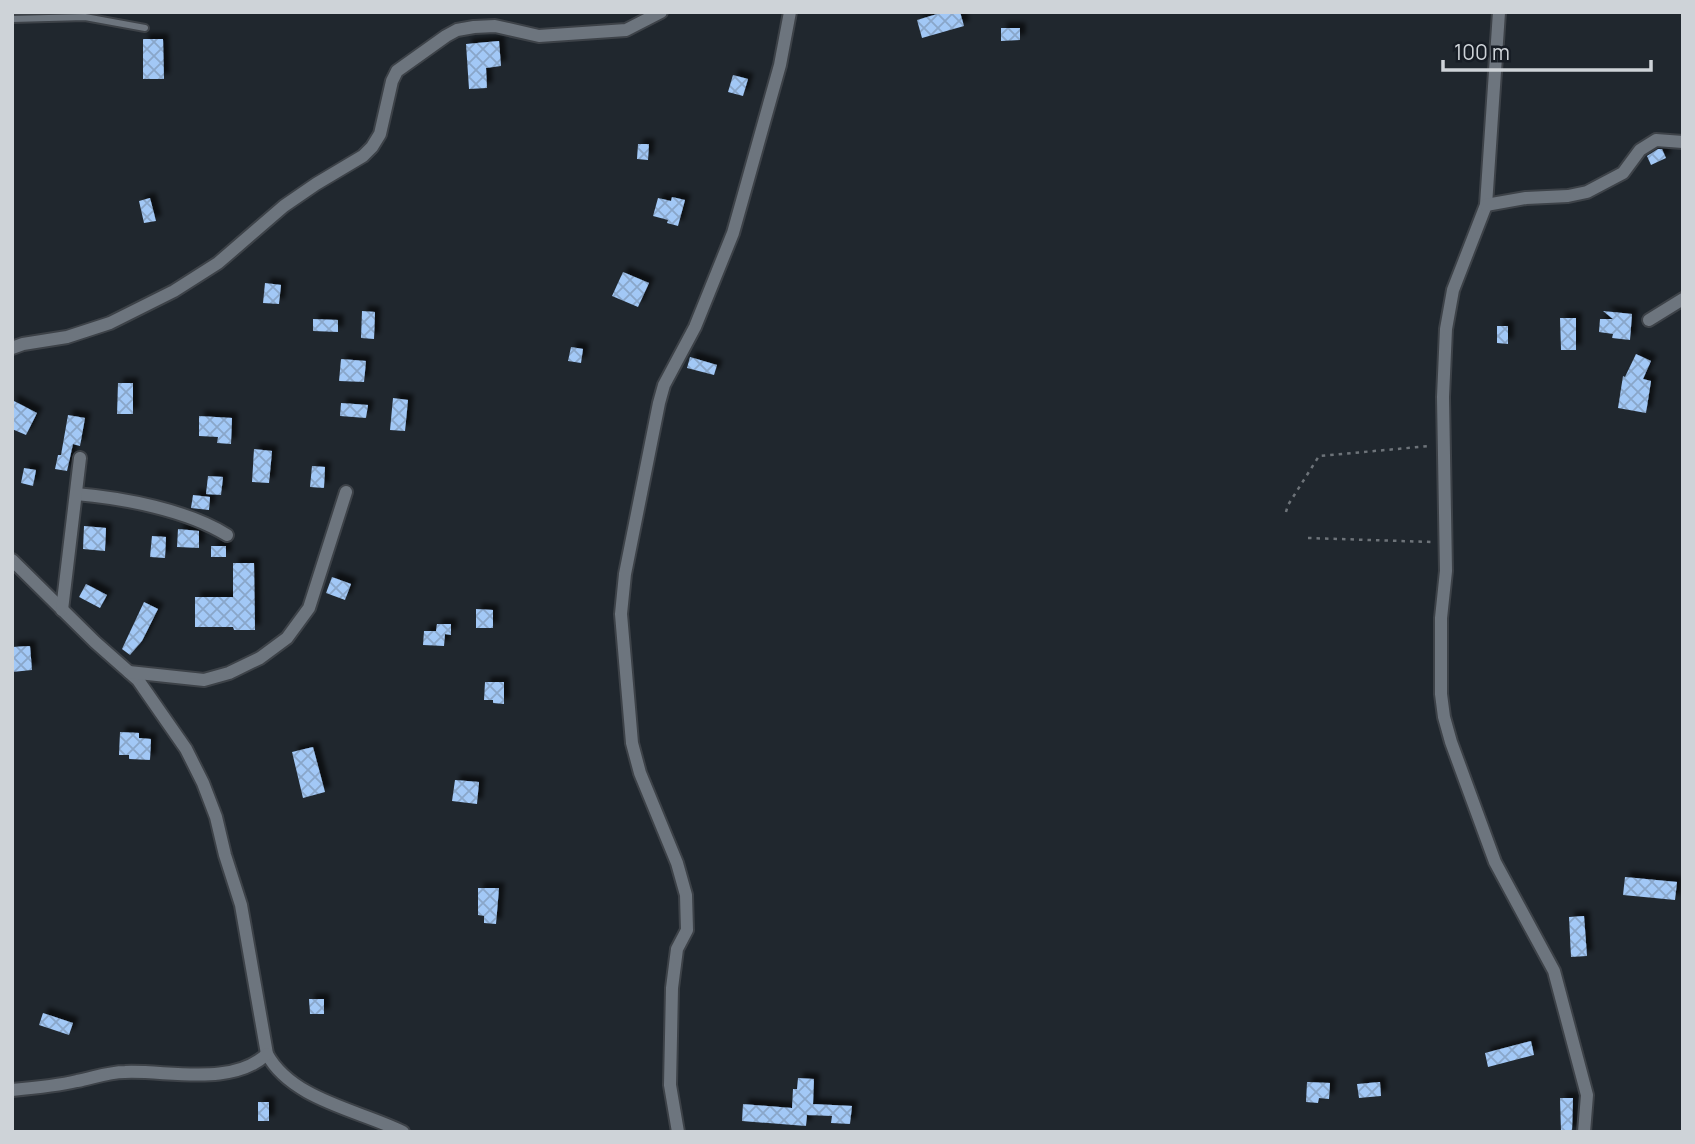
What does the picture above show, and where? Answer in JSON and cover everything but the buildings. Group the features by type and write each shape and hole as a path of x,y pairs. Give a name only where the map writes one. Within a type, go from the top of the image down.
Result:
{"street":[{"path":"12,348 76,335 110,323 174,291 218,263 284,206 363,156 380,134 391,81 397,71 457,30 495,26 539,36 626,30 661,12"},
{"path":"678,1132 670,1085 672,988 677,949 687,930 686,895 677,863 640,773 632,743 621,614 625,574 664,385 695,327 733,233 780,65 790,12"},
{"path":"1499,12 1486,205 1449,307 1444,397 1446,543 1441,694 1444,717 1495,862 1553,971 1587,1096 1584,1132"},
{"path":"1486,205 1587,192 1623,173 1640,150 1656,140 1683,142"},
{"path":"1648,320 1683,299"},
{"path":"62,610 80,458"},
{"path":"129,672 204,680 229,673 260,658 287,638 309,608 346,492"},
{"path":"76,494 116,498 209,524 227,535"},
{"path":"12,560 138,680 186,749 216,817 241,905 267,1054 272,1063 310,1094 403,1132"},
{"path":"12,1090 47,1087 125,1072 209,1075 240,1069 258,1062 267,1054"}],"lane":[{"path":"12,19 85,18 145,28"}],"path":[{"path":"1286,512 1287,505 1319,456 1444,445"},
{"path":"1308,538 1446,543"}]}
